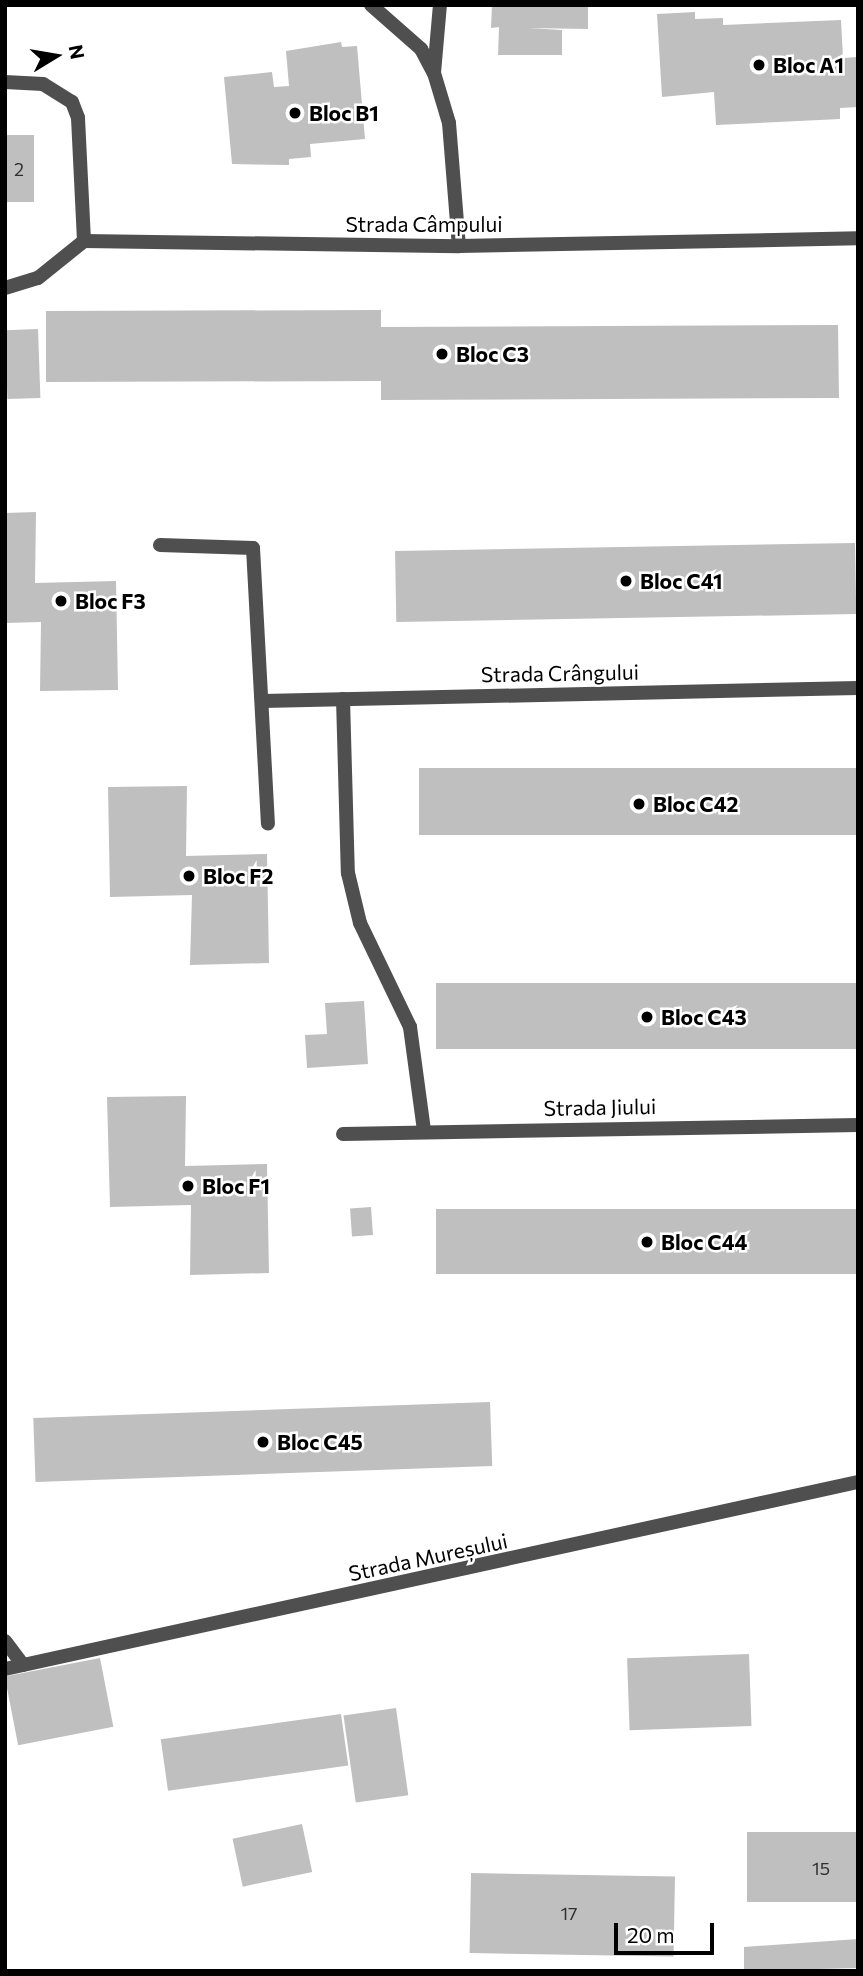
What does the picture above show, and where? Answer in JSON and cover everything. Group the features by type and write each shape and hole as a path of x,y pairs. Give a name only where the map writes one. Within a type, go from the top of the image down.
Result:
{"street":[{"path":"371,5 421,49 434,73 449,123 459,246"},
{"path":"434,73 440,5"},
{"path":"5,82 43,83 72,102 78,118 84,241 38,278 5,288"},
{"name":"Strada Câmpului","path":"84,241 459,246 858,237"},
{"path":"160,545 253,548 264,701 268,824"},
{"name":"Strada Crângului","path":"264,701 858,688"},
{"path":"343,699 348,873 360,923 410,1027 424,1131"},
{"name":"Strada Jiului","path":"343,1134 858,1125"},
{"name":"Strada Mureșului","path":"5,1669 858,1482"},
{"path":"5,1642 23,1665"}],"building":[{"path":"492,5 588,5 588,29 528,28 562,30 562,55 498,55 499,27 491,28"},
{"name":"Bloc A1","path":"695,12 695,19 723,18 723,25 841,20 843,58 857,57 858,107 840,108 840,119 716,125 714,92 662,97 657,14"},
{"name":"Bloc B1","path":"341,42 342,47 357,46 365,139 310,144 311,157 289,159 289,165 232,164 224,77 272,72 274,87 289,86 286,51"},
{"path":"5,135 34,135 34,202 5,202"},
{"name":"Bloc C3","path":"381,310 381,327 838,325 839,398 381,400 381,381 46,382 46,311"},
{"path":"38,329 40,398 7,399 5,330"},
{"name":"Bloc F3","path":"36,512 35,583 116,581 118,690 40,691 41,622 5,623 5,513"},
{"name":"Bloc C41","path":"855,543 856,614 396,622 395,551"},
{"name":"Bloc C42","path":"419,768 858,768 858,835 419,835"},
{"name":"Bloc F2","path":"187,786 186,856 267,854 269,963 190,965 192,895 110,897 108,787"},
{"name":"Bloc C43","path":"436,983 858,983 858,1049 436,1049"},
{"path":"364,1001 368,1064 307,1068 305,1035 327,1034 325,1003"},
{"name":"Bloc F1","path":"186,1096 185,1166 267,1164 269,1273 190,1275 191,1205 110,1207 107,1097"},
{"path":"371,1207 373,1235 352,1236 350,1208"},
{"name":"Bloc C44","path":"436,1209 858,1209 858,1274 436,1274"},
{"name":"Bloc C45","path":"490,1402 492,1466 36,1482 33,1418"},
{"path":"749,1654 752,1726 630,1730 627,1658"},
{"path":"100,1658 113,1727 18,1745 5,1676"},
{"path":"396,1708 408,1795 356,1803 344,1715"},
{"path":"341,1714 348,1765 168,1791 161,1739"},
{"path":"302,1824 312,1872 243,1887 233,1839"},
{"path":"747,1832 858,1832 858,1902 747,1902"},
{"path":"471,1873 675,1877 674,1957 470,1953"},
{"path":"858,1939 858,1968 744,1971 744,1947"}],"place":[{"name":"Bloc A1","path":"759,65"},
{"name":"Bloc B1","path":"295,113"},
{"name":"Bloc C3","path":"442,354"},
{"name":"Bloc C41","path":"626,581"},
{"name":"Bloc F3","path":"61,601"},
{"name":"Bloc C42","path":"639,804"},
{"name":"Bloc F2","path":"189,876"},
{"name":"Bloc C43","path":"647,1017"},
{"name":"Bloc F1","path":"188,1186"},
{"name":"Bloc C44","path":"647,1242"},
{"name":"Bloc C45","path":"263,1442"}]}
